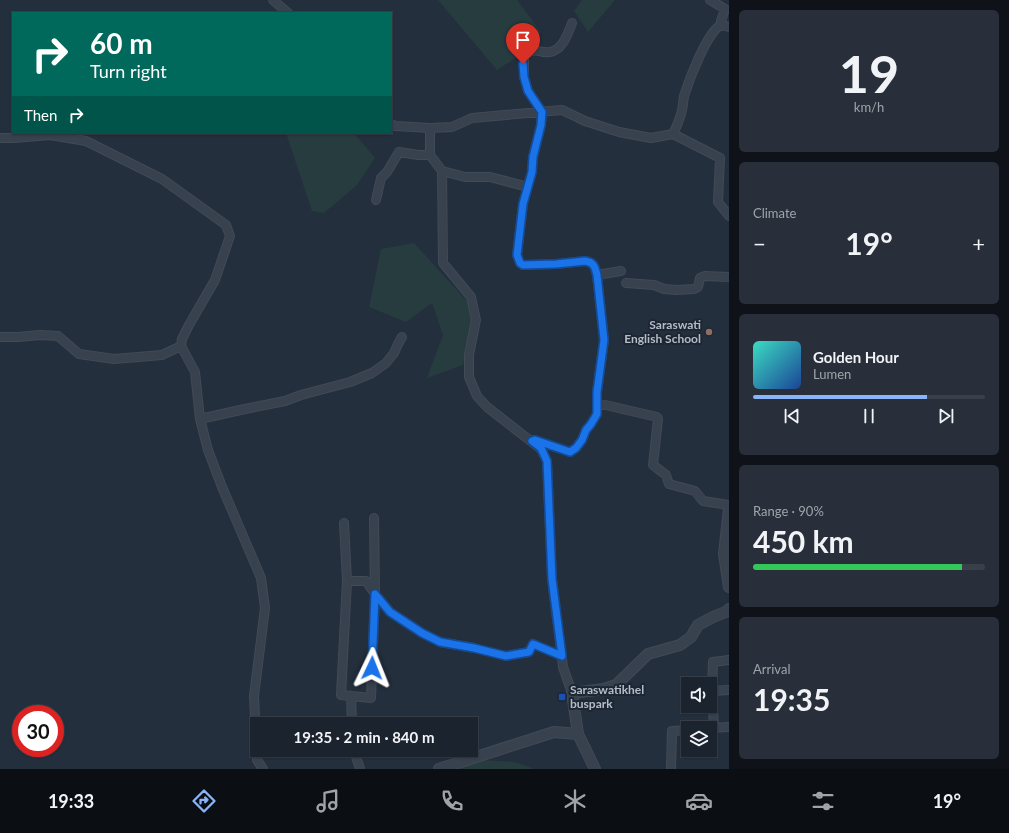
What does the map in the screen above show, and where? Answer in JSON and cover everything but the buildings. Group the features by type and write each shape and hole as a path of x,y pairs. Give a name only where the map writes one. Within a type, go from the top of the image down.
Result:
{"street":[{"path":"273,0 287,12"},
{"path":"673,134 682,112 684,96 700,57 710,37 725,26 721,21 725,9 710,0"},
{"path":"532,441 535,440 570,452 576,448 582,440 586,430 596,417 597,392 604,340 597,275 594,265 590,262 523,265 520,263 517,255 523,204 541,125 542,112 528,91 524,77 524,56 530,51 538,50 551,52 558,48 565,41 572,23"},
{"path":"392,124 395,126 430,128 452,127 472,118 562,110 585,121 619,132 651,138 673,134 720,158 718,202 729,216"},
{"path":"430,128 430,155 442,171 443,263 471,297 476,320 469,355 469,377 477,396 487,407 541,448 547,461 552,579 563,667 572,693 578,734 595,769"},
{"path":"0,138 50,135 86,141 162,179 226,225 230,236 215,280 189,325 182,339 182,346 195,372 200,419 208,450 222,487 261,578 265,608 254,696 257,760 263,769"},
{"path":"376,200 381,178 387,172 399,152 430,155"},
{"path":"442,171 465,177 490,177 528,187"},
{"path":"597,275 621,271"},
{"path":"626,283 654,285 664,289 694,289 698,287 700,278 705,276 729,278"},
{"path":"0,337 40,335 58,336 79,354 114,359 162,355 182,346"},
{"path":"200,419 285,402 301,395 350,382 372,373 386,363 394,353 402,337"},
{"path":"597,403 657,417 658,420 653,465 666,475 669,484 695,491 703,501 729,505"},
{"path":"729,509 724,554 729,587"},
{"path":"344,523 347,581 341,695 371,698 375,594 374,518"},
{"path":"347,581 366,581 390,612 422,633 440,642 506,656 529,652 533,644 562,656"},
{"path":"572,693 604,689 616,685 648,654 680,645 691,637 698,625 728,611 729,609"},
{"path":"712,677 713,662 729,660"},
{"path":"717,691 729,690"},
{"path":"351,696 352,717"},
{"path":"717,728 729,727"},
{"path":"671,769 672,731 681,730"},
{"path":"439,769 554,732 578,734"},
{"path":"356,757 360,769"}],"green space":[{"path":"438,0 517,0 541,32 514,59 497,70"},
{"path":"582,0 615,0 588,32 574,11"},
{"path":"286,134 355,134 375,158 357,185 324,213 312,211"},
{"path":"414,243 467,301 472,321 463,365 427,378 443,335 432,303 406,322 369,307 381,249"},
{"path":"482,760 515,762 534,769 458,769"}],"place":[{"name":"Saraswati English School","path":"709,332"},
{"name":"Saraswatikhel buspark","path":"562,697"}],"route":[{"path":"372,668 375,594 390,612 422,633 440,642 506,656 529,652 533,644 562,656 552,579 547,461 541,448 532,441 535,440 570,452 576,448 582,440 586,430 597,414 597,392 604,353 604,340 597,275 594,265 585,261 523,265 520,263 517,255 523,204 532,172 533,157 541,125 542,112 528,91 524,77 523,64"}]}
